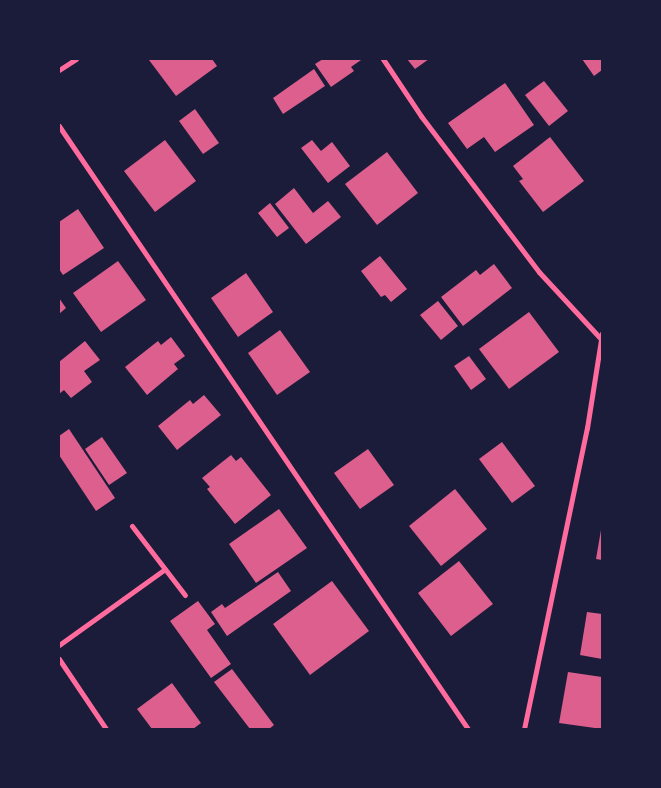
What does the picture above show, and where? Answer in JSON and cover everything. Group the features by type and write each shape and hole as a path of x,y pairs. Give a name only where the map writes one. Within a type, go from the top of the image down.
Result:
{"street":[{"path":"59,70 76,59"},
{"path":"383,59 421,116 539,272 602,336 587,428 524,729"},
{"path":"59,126 468,729"},
{"path":"132,526 185,595"},
{"path":"59,645 165,569"},
{"path":"59,659 106,729"}],"building":[{"path":"212,59 217,66 176,96 149,60"},
{"path":"323,59 361,60 351,67 354,71 331,87 315,64"},
{"path":"407,59 429,59 415,69"},
{"path":"582,59 602,59 602,70 594,76"},
{"path":"314,69 325,86 283,114 273,98"},
{"path":"544,81 568,111 549,126 525,95"},
{"path":"505,83 534,125 495,152 484,137 467,149 448,123"},
{"path":"195,109 219,143 203,154 179,121"},
{"path":"550,137 584,181 543,212 519,181 523,179 513,166"},
{"path":"165,140 196,181 155,212 124,171"},
{"path":"312,140 321,151 332,142 350,166 328,183 301,148"},
{"path":"387,152 418,193 377,225 345,184"},
{"path":"294,188 313,213 328,201 341,217 306,244 275,204"},
{"path":"270,203 289,228 277,237 258,213"},
{"path":"78,209 104,248 63,275 59,269 59,222"},
{"path":"380,256 407,289 391,302 385,295 381,297 361,271"},
{"path":"118,261 146,300 101,332 73,293"},
{"path":"494,264 512,288 463,326 441,297 476,270 480,275"},
{"path":"246,273 273,312 238,337 211,298"},
{"path":"59,298 66,308 59,314"},
{"path":"438,301 458,326 441,340 420,315"},
{"path":"529,312 559,352 509,389 479,349"},
{"path":"280,330 310,372 277,395 248,353"},
{"path":"171,337 185,356 174,364 178,369 147,395 125,367 158,341 161,345"},
{"path":"85,341 100,360 84,371 92,382 71,398 64,390 59,394 59,362"},
{"path":"469,356 486,379 471,390 454,366"},
{"path":"204,395 221,415 177,450 158,426 190,400 193,404"},
{"path":"69,429 115,498 96,511 59,455 59,436"},
{"path":"102,437 127,473 109,485 85,449"},
{"path":"502,442 535,486 512,503 479,459"},
{"path":"368,449 394,485 360,509 334,473"},
{"path":"231,455 236,461 241,457 271,495 235,524 207,489 210,487 202,478"},
{"path":"455,489 487,529 441,566 409,526"},
{"path":"279,509 307,548 256,583 229,544"},
{"path":"602,530 602,560 596,559"},
{"path":"459,561 493,604 451,636 418,593"},
{"path":"278,572 291,591 227,636 211,612 222,604 225,608"},
{"path":"332,581 369,631 310,675 273,624"},
{"path":"198,601 215,624 207,630 231,664 211,678 170,621"},
{"path":"587,612 602,614 602,659 580,655"},
{"path":"232,669 274,725 269,729 250,729 214,682"},
{"path":"568,672 602,677 602,729 559,723"},
{"path":"172,683 201,723 193,729 152,729 137,709"}]}
